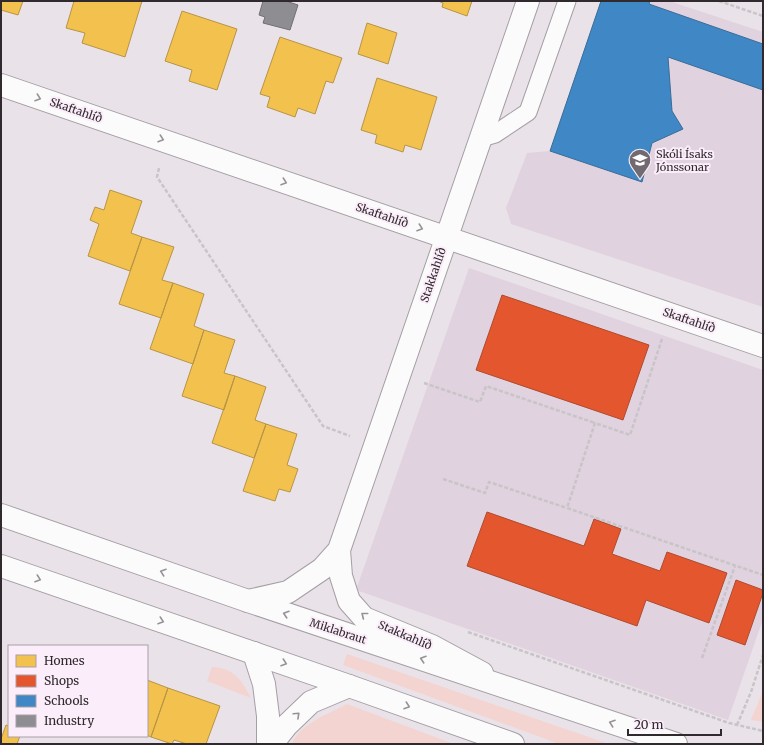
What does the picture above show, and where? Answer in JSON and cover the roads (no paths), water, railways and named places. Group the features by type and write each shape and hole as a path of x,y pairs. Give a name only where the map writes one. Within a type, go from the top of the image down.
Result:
{"main road":[{"name":"Stakkahlíð","path":"248,601 288,592 322,569 339,550 528,1"},
{"name":"Skaftahlíð","path":"1,85 763,346"},
{"name":"Miklabraut","path":"1,515 248,601 676,744"},
{"name":"Stakkahlíð","path":"339,550 341,576 349,601 364,618 432,646 511,689"},
{"path":"1,566 513,744"},
{"path":"254,653 264,684 268,716 268,744"},
{"path":"272,744 287,725 311,702 349,686"}],"lane":[{"path":"481,138 495,134 528,112 567,1"}],"place":[{"name":"Skóli Ísaks Jónssonar","path":"640,180"}]}
